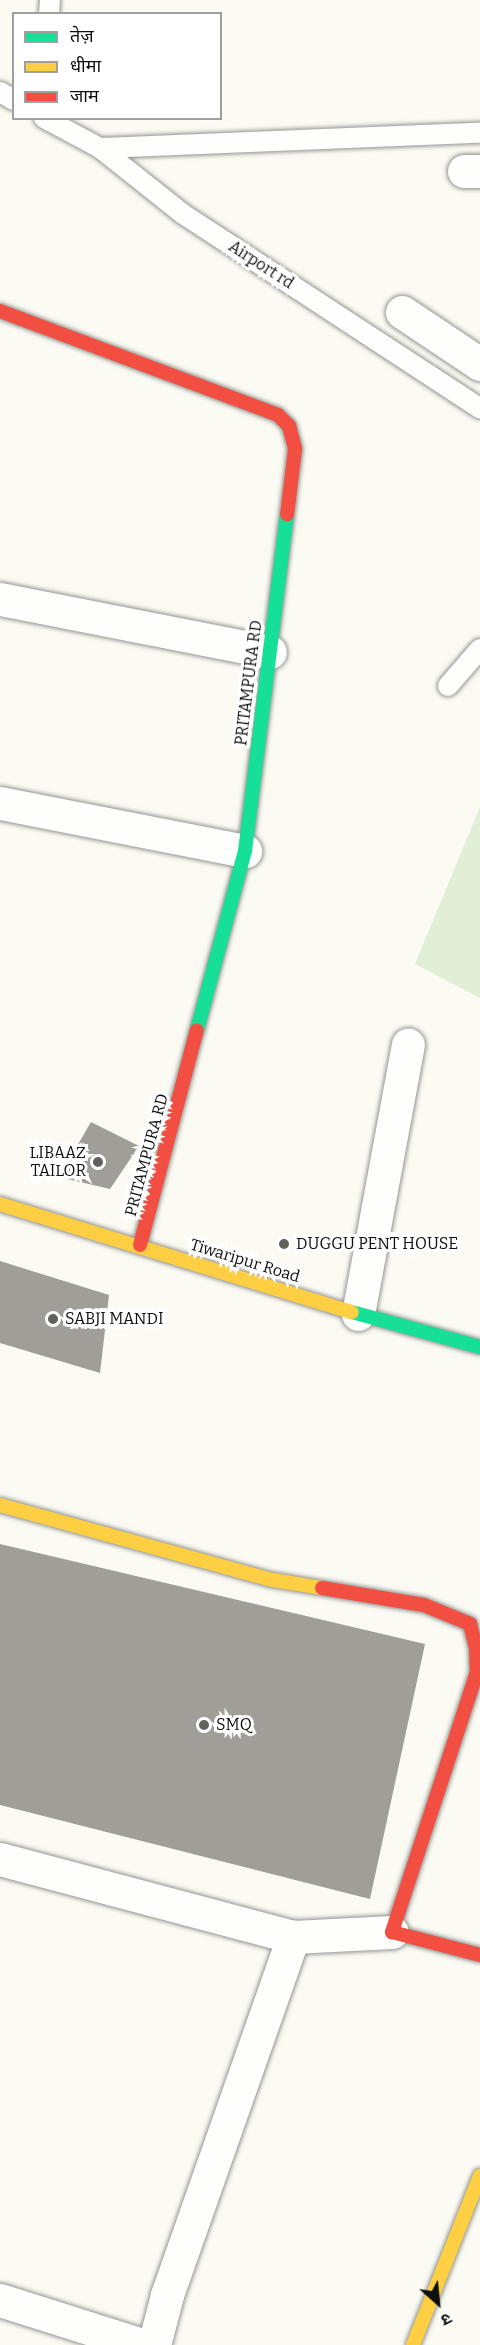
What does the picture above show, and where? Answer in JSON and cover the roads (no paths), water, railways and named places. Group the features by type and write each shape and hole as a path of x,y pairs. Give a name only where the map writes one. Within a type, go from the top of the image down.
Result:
{"street":[{"name":"PRITAMPURA RD","path":"0,311 278,415 289,426 295,449 245,851 140,1245"},
{"path":"402,312 480,364"},
{"path":"0,599 270,652"},
{"path":"0,803 245,851"},
{"path":"358,1314 408,1046"},
{"name":"Tiwaripur Road","path":"0,1204 140,1245 358,1314 480,1347"},
{"path":"0,1505 273,1580 424,1605 470,1624 476,1648 477,1672 392,1932"},
{"path":"0,1859 293,1937 392,1932 480,1955"},
{"path":"154,2345 167,2295 293,1937"},
{"path":"413,2345 480,2176"},
{"path":"0,2300 142,2345"}],"lane":[{"name":"Airport rd","path":"48,120 100,148 183,214 480,408"},
{"path":"100,148 480,133"},
{"path":"448,686 480,649"}],"place":[{"name":"LIBAAZ TAILOR","path":"98,1162"},
{"name":"DUGGU PENT HOUSE","path":"284,1244"},
{"name":"SABJI MANDI","path":"53,1319"},
{"name":"SMQ","path":"204,1725"}]}
